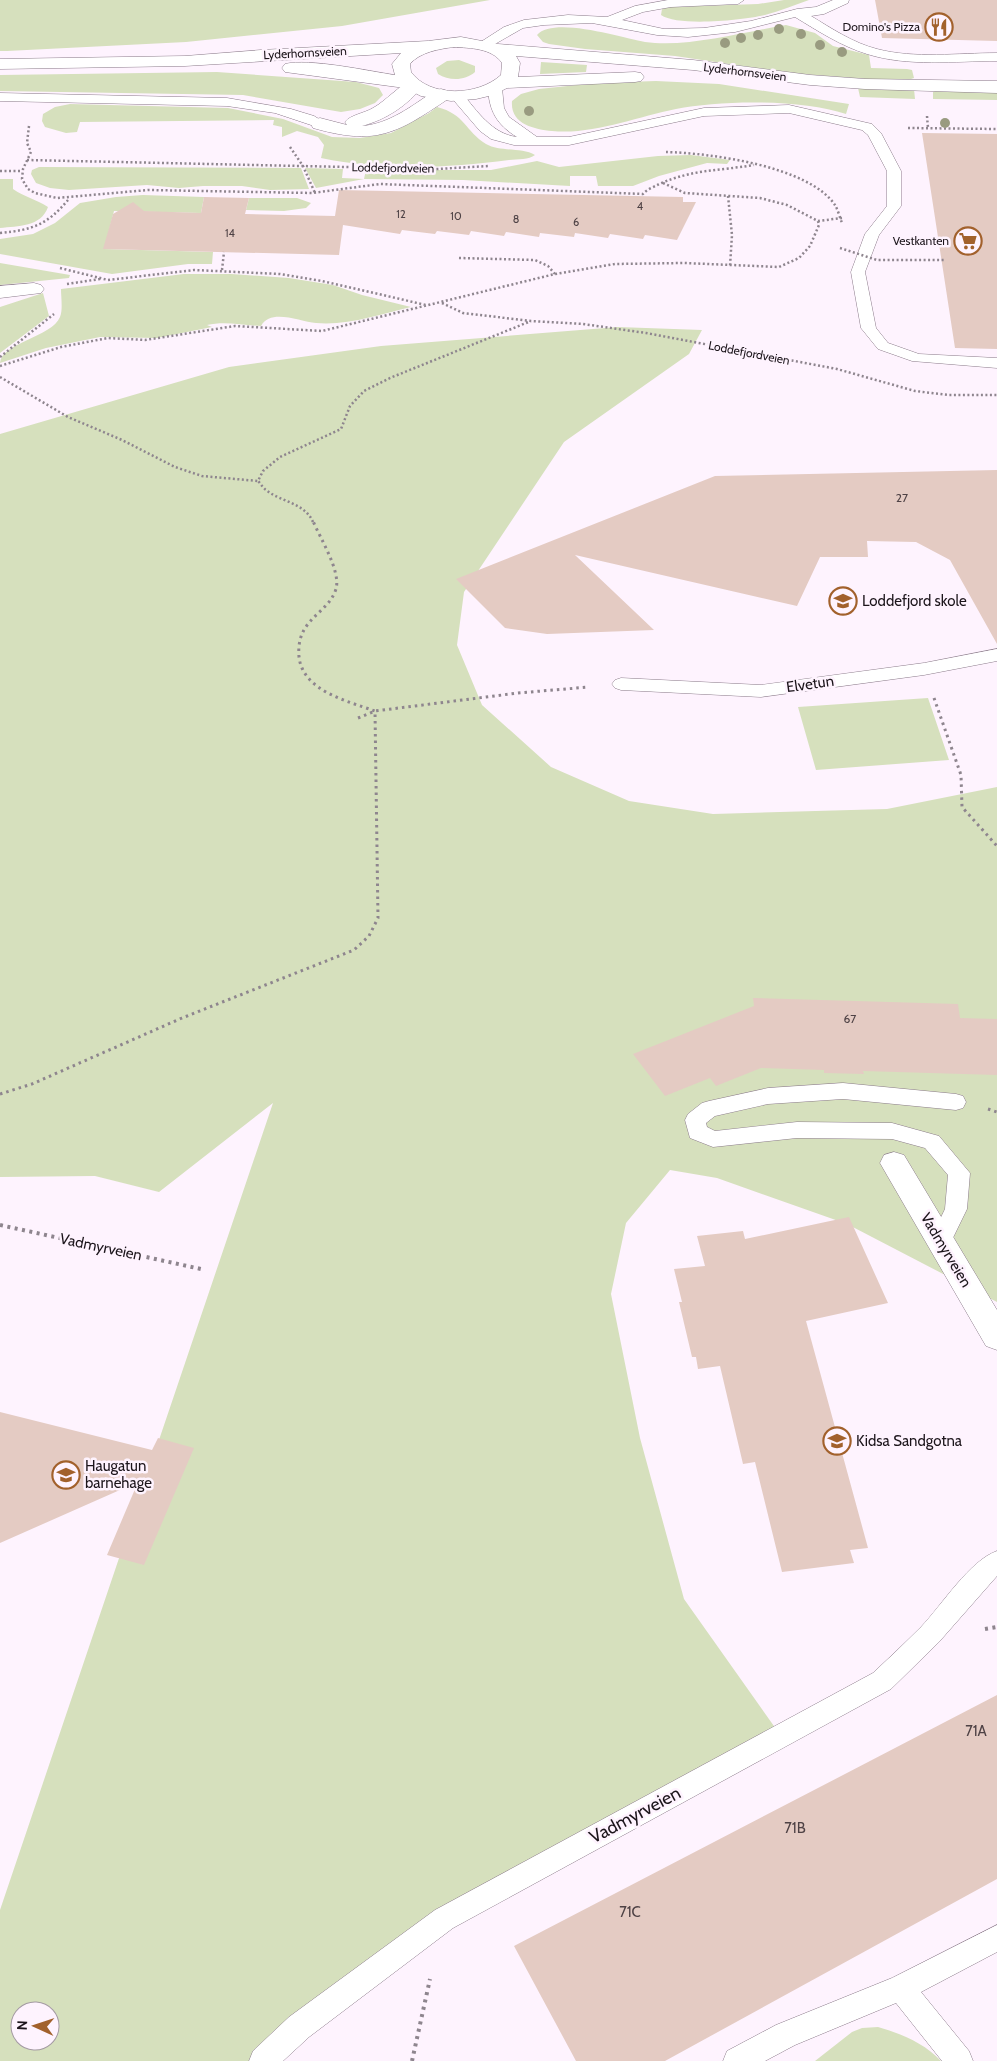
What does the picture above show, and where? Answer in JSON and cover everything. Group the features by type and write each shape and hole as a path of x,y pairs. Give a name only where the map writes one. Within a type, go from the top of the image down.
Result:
{"main road":[{"name":"Lyderhornsveien","path":"0,64 185,61 261,54 425,46 454,42 590,58 693,65 810,80 865,84 997,87"},
{"path":"320,124 362,121 402,98 411,84 401,70 402,64 406,57 425,46"},
{"path":"489,47 504,54 510,61 512,68 510,76 499,85"},
{"name":"Lyderhornsveien","path":"185,61 321,70 411,84 426,92 449,95 477,94 499,85 666,77 720,80 839,99"},
{"path":"320,124 338,130 368,132 398,124 449,95"},
{"path":"0,292 34,289"},
{"name":"Vadmyrveien","path":"894,1163 997,1337"}],"lane":[{"path":"610,21 625,11 645,4 664,1 738,0"},
{"path":"797,13 805,6 820,0"},
{"path":"489,47 501,34 523,24 560,20 610,21 645,31 674,33 760,24 797,13 819,11 843,0"},
{"path":"797,13 852,44 873,52 892,55 997,57"},
{"path":"499,85 495,106 504,121 534,142"},
{"path":"449,95 496,136 514,141 569,141 704,112 789,109 867,127 874,133 894,171 894,206 872,234 858,272 869,328 883,346 917,358 997,363"},
{"path":"0,96 227,102 265,107 303,116 320,124"},
{"name":"Elvetun","path":"621,684 761,691 924,669 997,655"},
{"path":"941,1240 956,1209 959,1173 932,1142 892,1131 798,1130 713,1139 697,1132 695,1120 709,1108 768,1096 843,1091 956,1102"},
{"name":"Vadmyrveien","path":"263,2061 299,2027 444,1919 882,1681 930,1634 983,1573 997,1561"},
{"path":"737,2061 786,2035 902,1988 997,1938"},
{"path":"902,1988 959,2061"}],"path":[{"path":"0,171 20,171 31,152 27,142 30,114 36,97"},
{"path":"926,110 928,128"},
{"path":"867,127 997,129"},
{"path":"290,147 303,166 315,193"},
{"name":"Loddefjordveien","path":"666,152 688,152 731,158 796,178 823,194 837,208 842,218 818,221"},
{"name":"Loddefjordveien","path":"27,160 437,169 488,166"},
{"name":"Loddefjordveien","path":"20,171 22,182 34,192 68,200 124,191 315,193 362,184 643,194 645,191 691,172 734,169 757,165"},
{"path":"0,366 61,347 108,338 145,340 235,326 322,331 555,274 615,264 684,263 779,267 799,258 810,246 819,225 818,221 787,205 760,198 684,192 663,183"},
{"path":"728,196 732,235 730,266"},
{"path":"0,233 34,228 52,219 68,200"},
{"path":"840,248 876,260 946,260"},
{"path":"222,270 224,252"},
{"path":"459,258 535,260 548,266 555,274"},
{"path":"102,279 172,272 222,270 297,276 429,306"},
{"name":"Loddefjordveien","path":"442,302 463,313 531,322 583,324 646,333 837,370 915,392 949,395 997,395"},
{"path":"0,358 54,315 53,305"},
{"path":"258,481 263,471 280,457 341,429 350,406 364,391 531,322"},
{"path":"0,377 68,417 122,440 175,467 202,476 258,481 267,492 294,504 310,515 336,574 336,588 326,607 307,625 298,645 300,665 310,682 337,697 375,711"},
{"path":"924,669 961,775 962,807 997,846"},
{"path":"358,718 375,711 518,693 621,684"},
{"path":"0,1094 32,1084 182,1018 354,950 369,936 378,918 375,711"},
{"name":"Vadmyrveien","path":"0,1225 201,1269"},
{"path":"412,2061 444,1919"}],"green space":[{"path":"0,0 490,0 342,26 186,42 0,51"},
{"path":"784,0 809,0 765,15 742,19 696,22 669,19 661,15 662,9 669,7 758,4"},
{"path":"786,25 815,33 833,46 869,55 871,68 912,70 914,78 908,80 866,79 789,73 675,56 585,49 549,44 543,42 537,35 546,30 573,28 645,42 679,43"},
{"path":"459,60 475,66 475,72 467,77 457,79 447,78 438,74 436,68 447,61"},
{"path":"541,62 587,65 586,72 540,74"},
{"path":"217,72 356,82 379,88 383,95 375,103 360,109 341,112 243,95 0,91 0,75"},
{"path":"656,81 719,84 849,104 846,114 828,109 785,103 761,102 694,106 661,112 599,128 567,132 531,127 519,120 512,109 512,101 521,94 539,89 596,83"},
{"path":"858,88 914,89 915,99 860,97"},
{"path":"938,90 997,91 997,100 933,99 933,92"},
{"path":"70,104 228,108 283,119 332,137 360,138 391,133 437,107 454,114 473,134 486,144 535,155 523,159 415,167 344,162 321,158 324,145 318,137 297,131 282,137 282,127 273,125 274,120 80,122 77,132 66,133 45,127 42,121 43,114 55,107"},
{"path":"691,155 730,160 727,164 707,163 659,176 633,186 598,186 596,176 570,176 570,186 463,180 364,179 366,170 491,170 537,161 559,167 658,156"},
{"path":"39,167 301,168 309,189 270,190 242,186 179,188 147,185 69,190 50,188 36,183 31,174 32,170"},
{"path":"305,168 343,169 342,178 364,179 316,188"},
{"path":"0,179 13,179 13,189 48,207 45,214 28,224 0,228"},
{"path":"143,195 204,197 201,213 114,211 104,249 213,252 212,264 188,264 112,274 0,254 0,239 33,234 55,223 80,203"},
{"path":"249,198 297,198 311,203 306,208 284,211 246,210"},
{"path":"0,263 70,275 69,278 0,285"},
{"path":"184,274 231,274 289,278 333,285 362,295 411,307 340,323 316,323 279,317 266,321 261,326 227,323 213,324 207,325 212,327 157,338 100,337 46,348 0,363 3,356 9,350 55,324 61,314 61,289"},
{"path":"43,293 49,316 0,353 0,307"},
{"path":"618,327 702,330 689,354 564,442 464,592 457,645 482,705 551,767 629,801 713,814 887,809 997,787 997,1302 847,1224 717,1178 670,1170 626,1223 611,1294 640,1438 684,1599 781,1736 444,1919 263,2061 0,2061 0,1910 273,1103 159,1192 95,1176 0,1177 0,434 229,367 381,346"},
{"path":"928,698 949,760 816,770 798,707"},
{"path":"878,2027 912,2040 927,2049 941,2061 815,2061 852,2032 862,2028"}],"building":[{"path":"875,0 997,0 997,41 882,38"},
{"name":"Vestkanten","path":"922,133 997,134 997,349 955,348"},
{"path":"339,190 683,197 683,202 696,202 677,240 645,235 643,239 610,234 608,238 575,233 574,237 540,233 539,237 506,232 504,236 471,231 469,235 437,231 435,234 402,230 400,234 343,225 339,255 103,249 113,214 133,202 144,211 201,213 204,197 249,198 245,214 335,216"},
{"path":"997,470 997,644 950,560 916,542 867,541 868,557 820,557 797,606 575,555 654,630 547,634 505,628 456,579 715,476"},
{"path":"753,998 958,1004 960,1018 997,1019 997,1075 863,1071 864,1074 824,1073 824,1070 761,1068 716,1086 710,1078 665,1096 633,1054 754,1006"},
{"path":"849,1217 888,1303 806,1321 868,1548 850,1550 854,1563 782,1572 755,1462 743,1464 720,1366 698,1369 696,1357 692,1357 679,1302 682,1302 674,1269 705,1266 697,1236 743,1231 745,1239"},
{"name":"Haugatun barnehage","path":"0,1412 152,1450 158,1438 194,1448 144,1565 107,1555 138,1482 0,1543"},
{"path":"997,1695 997,1879 665,2061 576,2061 514,1946"}],"place":[{"name":"Domino's Pizza","path":"939,27"},
{"name":"Vestkanten","path":"968,241"},
{"name":"Loddefjord skole","path":"843,601"},
{"name":"Kidsa Sandgotna","path":"837,1441"},
{"name":"Haugatun barnehage","path":"66,1475"}]}
